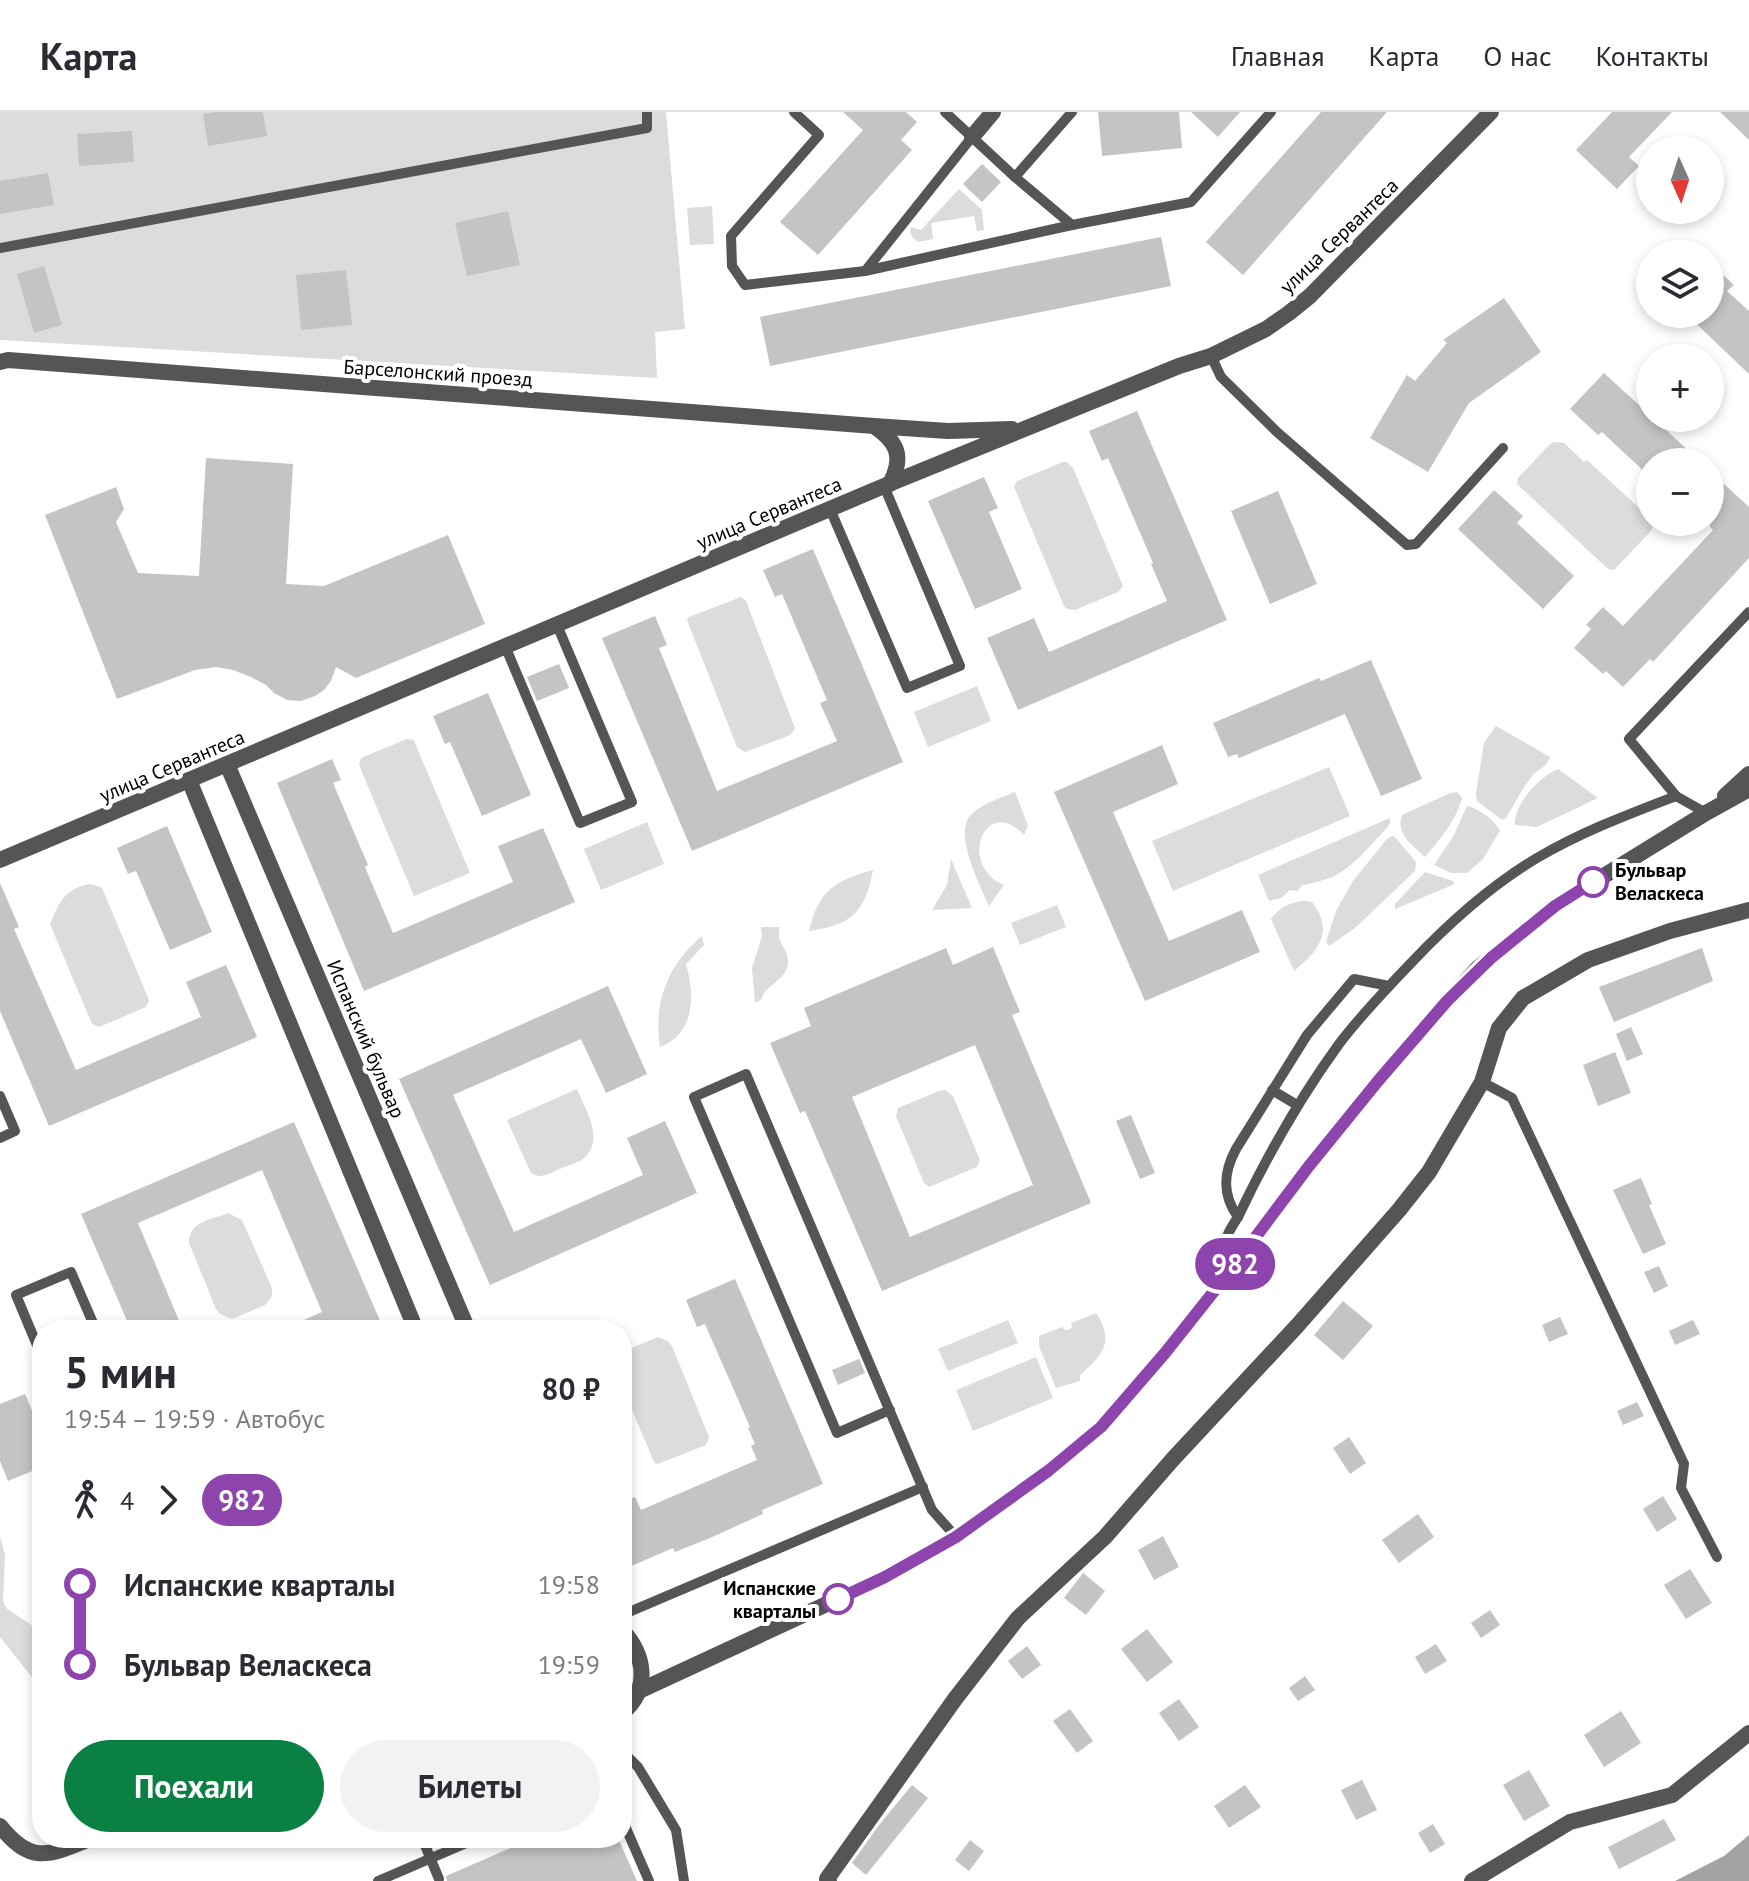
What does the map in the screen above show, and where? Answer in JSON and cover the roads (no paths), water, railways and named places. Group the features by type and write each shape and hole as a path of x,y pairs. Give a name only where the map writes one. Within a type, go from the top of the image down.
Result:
{"street":[{"path":"972,137 993,112"},
{"name":"улица Сервантеса","path":"0,860 887,485 1179,366 1211,356 1266,329 1310,296 1491,112"},
{"name":"Барселонский проезд","path":"0,362 8,360 948,431 1025,428"},
{"path":"874,426 888,435 898,457 897,471 887,485"},
{"name":"Испанский бульвар","path":"227,764 464,1320"},
{"path":"1706,813 1749,774"},
{"path":"189,780 412,1320"},
{"path":"639,1691 885,1577 956,1537 1037,1480 1101,1427 1165,1353 1378,1081 1478,968 1555,906 1749,789"},
{"path":"829,1881 827,1879 955,1699 1018,1618 1105,1537 1297,1326 1429,1172 1482,1082 1499,1028 1523,998 1588,960 1670,931 1749,910"},
{"path":"632,1641 640,1657 642,1674 639,1691 632,1702"},
{"path":"1472,1881 1570,1822 1672,1795 1749,1733"},
{"path":"0,1826 16,1844 32,1854 67,1848"}],"lane":[{"path":"0,248 647,128 647,112"},
{"path":"794,112 819,135 731,236 732,266 745,285 865,271 1191,202 1271,112"},
{"path":"945,112 1072,225"},
{"path":"1015,177 1072,112"},
{"path":"865,271 972,137"},
{"path":"1211,356 1221,377 1274,436 1407,545 1416,544 1503,448"},
{"path":"830,509 907,688 960,666 887,485"},
{"path":"1706,813 1676,796 1629,739 1749,612"},
{"path":"505,646 580,823 632,802 557,625"},
{"path":"1230,1271 1225,1237 1265,1160 1297,1105 1340,1043 1389,986 1447,925 1489,890 1536,858 1590,829 1676,796"},
{"path":"1238,1217 1227,1196 1225,1179 1229,1162 1307,1035 1354,979 1389,986"},
{"path":"890,1410 837,1433 694,1097 746,1074 890,1410 923,1487 932,1510 956,1537"},
{"path":"1482,1082 1512,1098 1684,1464 1681,1488 1717,1557"},
{"path":"1272,1090 1297,1105"},
{"path":"0,1096 15,1131 0,1138"},
{"path":"32,1333 16,1295 71,1272 92,1320"},
{"path":"632,1611 923,1487"},
{"path":"632,1761 676,1830 684,1881"},
{"path":"632,1842 649,1881"},
{"path":"426,1848 439,1879"},
{"path":"378,1881 454,1848"}],"place":[{"name":"Бульвар Веласкеса","path":"1593,882"},
{"name":"Испанские кварталы","path":"838,1599"}]}
